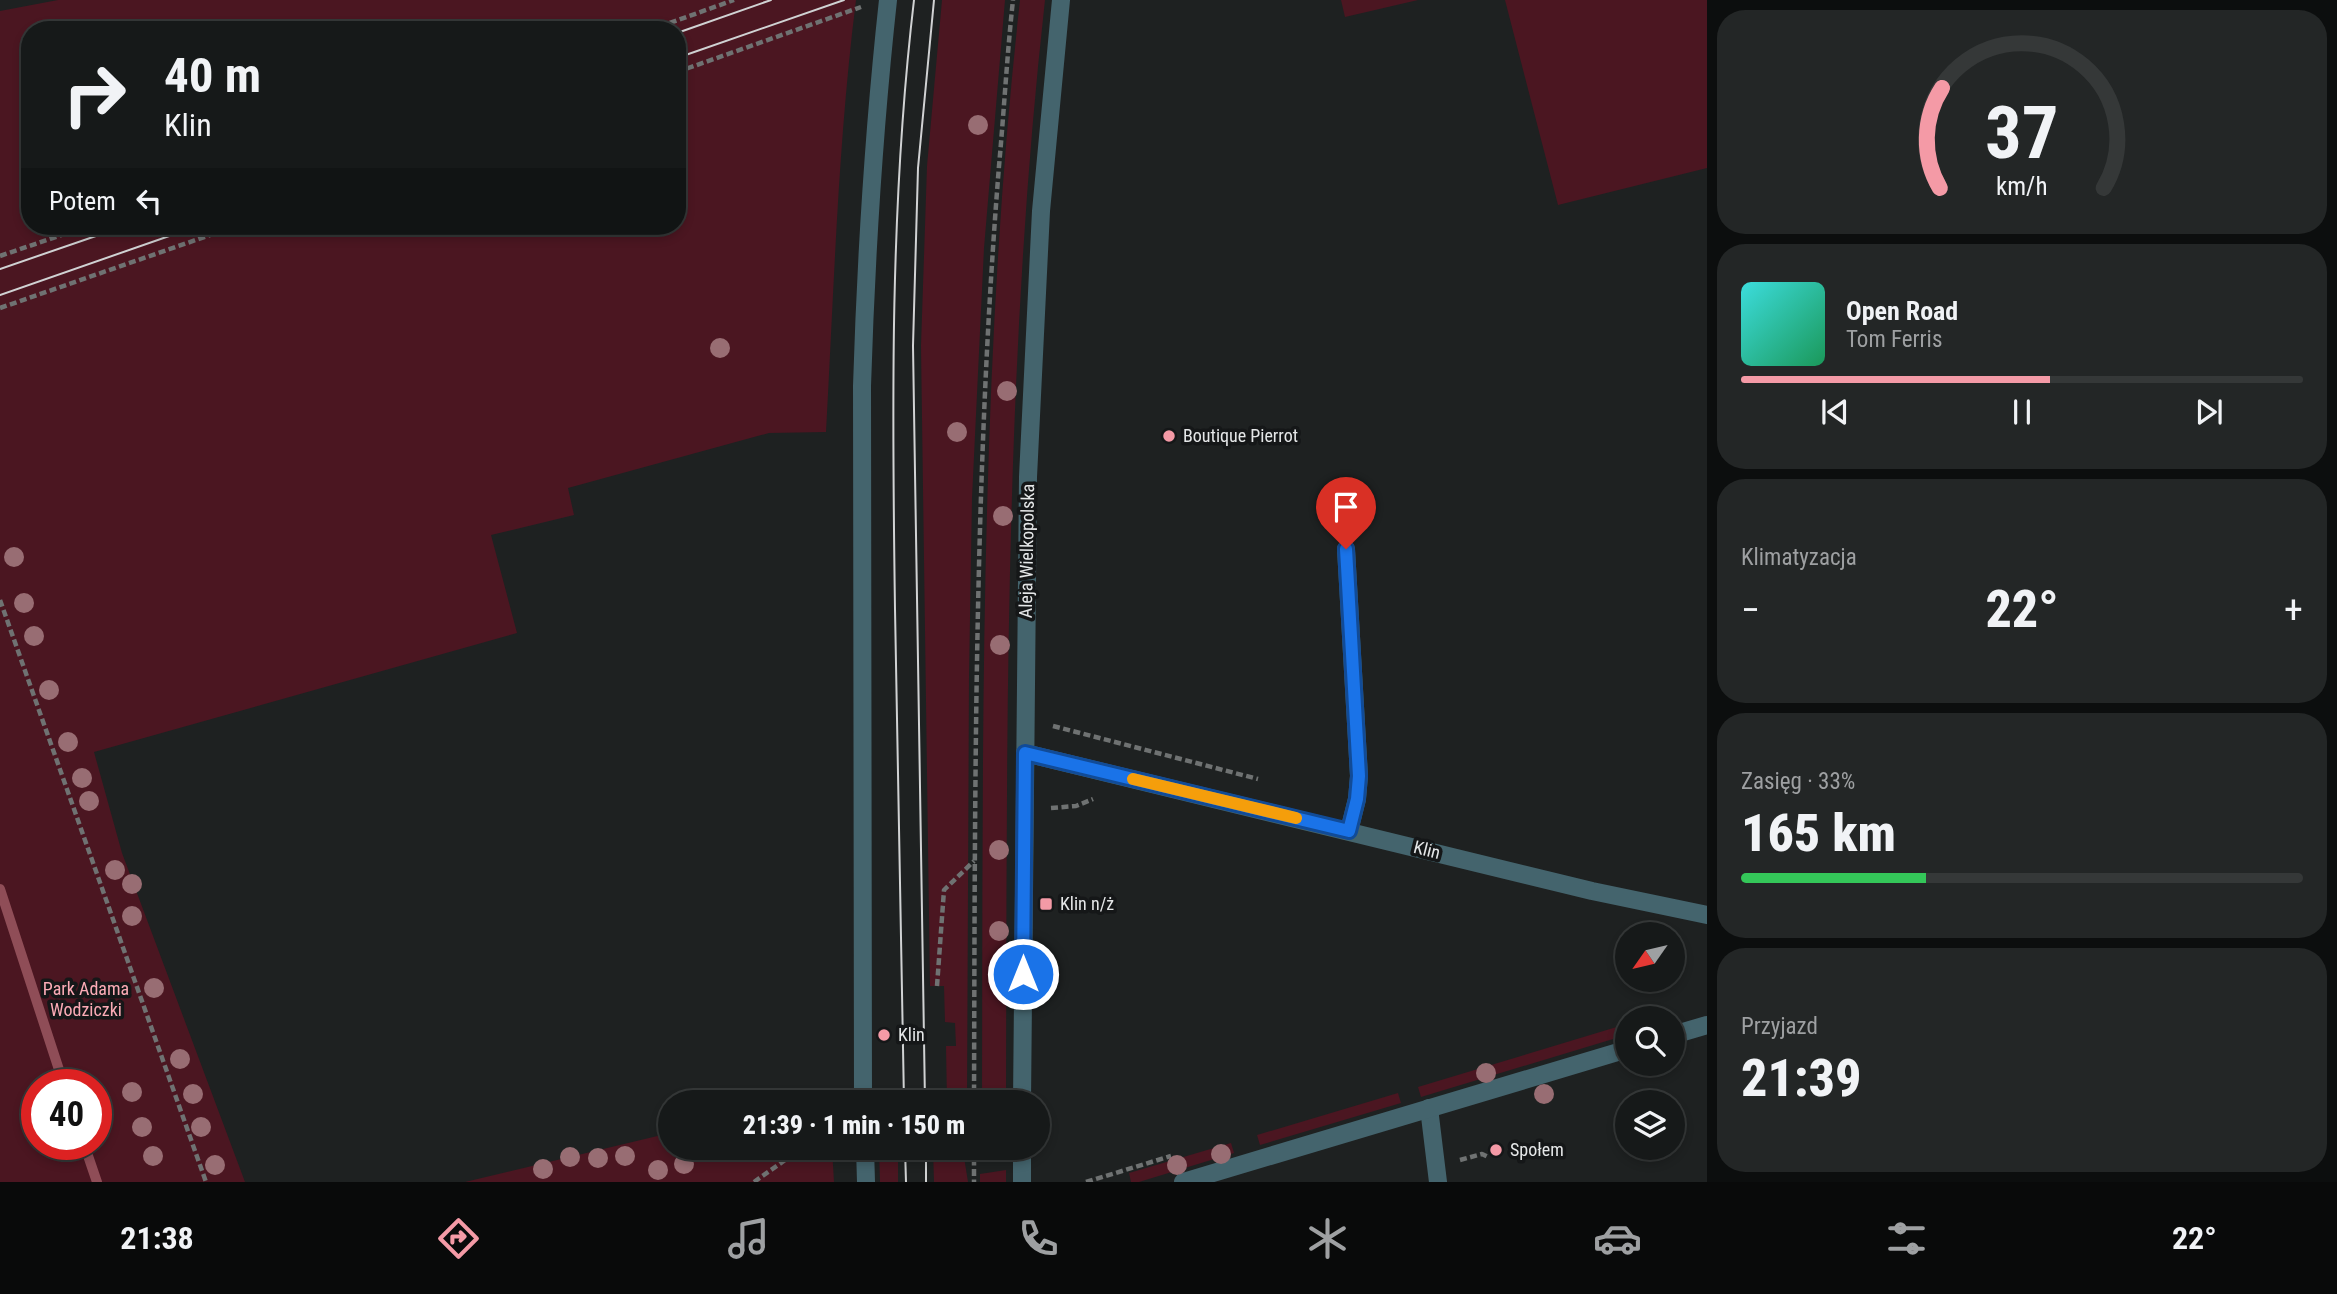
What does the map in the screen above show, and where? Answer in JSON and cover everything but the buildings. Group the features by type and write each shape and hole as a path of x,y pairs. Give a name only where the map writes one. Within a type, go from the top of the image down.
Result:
{"street":[{"name":"Aleja Wielkopolska","path":"1022,1090 1028,477 1034,316 1061,0"},
{"path":"863,1090 862,386 879,2"},
{"path":"1346,549 1359,776 1357,799 1349,831"},
{"name":"Klin","path":"1025,753 1592,891 1707,915"},
{"path":"1685,1031 1707,1025"},
{"path":"1183,1182 1615,1053"},
{"path":"1429,1108 1437,1182"},
{"path":"865,1160 866,1182"},
{"path":"1022,1160 1022,1182"}],"path":[{"path":"675,21 734,0"},
{"path":"974,1090 975,860 984,393 1013,0"},
{"path":"686,69 879,2"},
{"path":"0,256 62,235"},
{"path":"0,308 210,235"},
{"path":"0,600 206,1182"},
{"path":"937,986 944,890 975,860"},
{"path":"1454,1161 1482,1154 1488,1157"},
{"path":"754,1182 786,1160"},
{"path":"974,1160 974,1182"}],"green space":[{"name":"Park Adama Wodziczki","path":"58,0 856,0 841,162 826,432 769,433 568,488 574,515 491,535 517,633 94,752 122,853 245,1182 0,1182 0,11"},
{"path":"942,0 1005,0 984,248 972,498 967,1090 947,1090 946,1046 956,1046 955,1023 945,1022 944,986 930,986 921,346 927,166"},
{"path":"1020,0 1045,0 1022,275 1010,551 1006,1090 982,1090 986,551 997,275"},
{"path":"1341,0 1418,0 1345,17"},
{"path":"1505,0 1707,0 1707,168 1558,205"},
{"path":"1615,1028 1615,1038 1421,1097 1418,1087"},
{"path":"1398,1093 1401,1103 1260,1145 1257,1135"},
{"path":"658,1136 658,1160 833,1160 834,1182 465,1182"},
{"path":"1231,1143 1234,1153 1139,1182 1131,1182 1129,1173"},
{"path":"879,1160 898,1160 898,1182 880,1182"},
{"path":"933,1160 964,1160 968,1182 934,1182"},
{"path":"1006,1170 1006,1182 980,1182 980,1174"}],"waterway":[{"path":"0,889 59,1069"},
{"path":"89,1160 97,1182"}],"tram line":[{"path":"686,30 771,0"},
{"path":"686,55 844,0"},
{"path":"904,1090 893,380 900,152 914,0"},
{"path":"925,1090 913,346 918,168 934,0"},
{"path":"0,269 99,235"},
{"path":"0,295 172,235"},
{"path":"905,1160 906,1182"},
{"path":"926,1160 926,1182"}],"slow traffic":[{"path":"1133,779 1296,818"}],"place":[{"name":"Boutique Pierrot","path":"1169,436"},
{"name":"Klin n/ż","path":"1046,904"},
{"name":"Klin","path":"884,1035"},
{"name":"Społem","path":"1496,1150"}],"route":[{"path":"1023,974 1025,753 1349,831 1357,799 1359,776 1346,549"}]}
